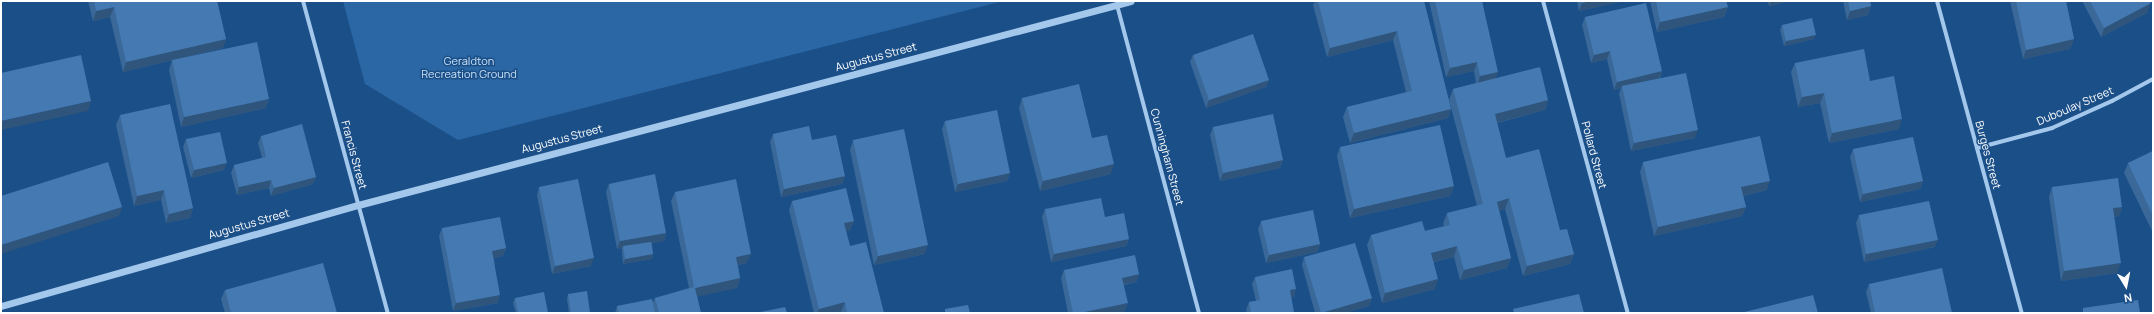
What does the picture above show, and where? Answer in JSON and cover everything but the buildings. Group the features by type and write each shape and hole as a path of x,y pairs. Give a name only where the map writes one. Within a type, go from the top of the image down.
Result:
{"street":[{"name":"Francis Street","path":"303,1 388,313"},
{"name":"Augustus Street","path":"1,306 358,204 1131,1"},
{"name":"Pollard Street","path":"1542,1 1628,313"},
{"name":"Burges Street","path":"1937,1 2022,313"},
{"name":"Cunningham Street","path":"1117,5 1199,313"},
{"name":"Duboulay Street","path":"1977,148 2052,128 2112,101 2153,78"}],"green space":[{"name":"Geraldton Recreation Ground","path":"343,1 1003,1 458,140 365,84"}]}
